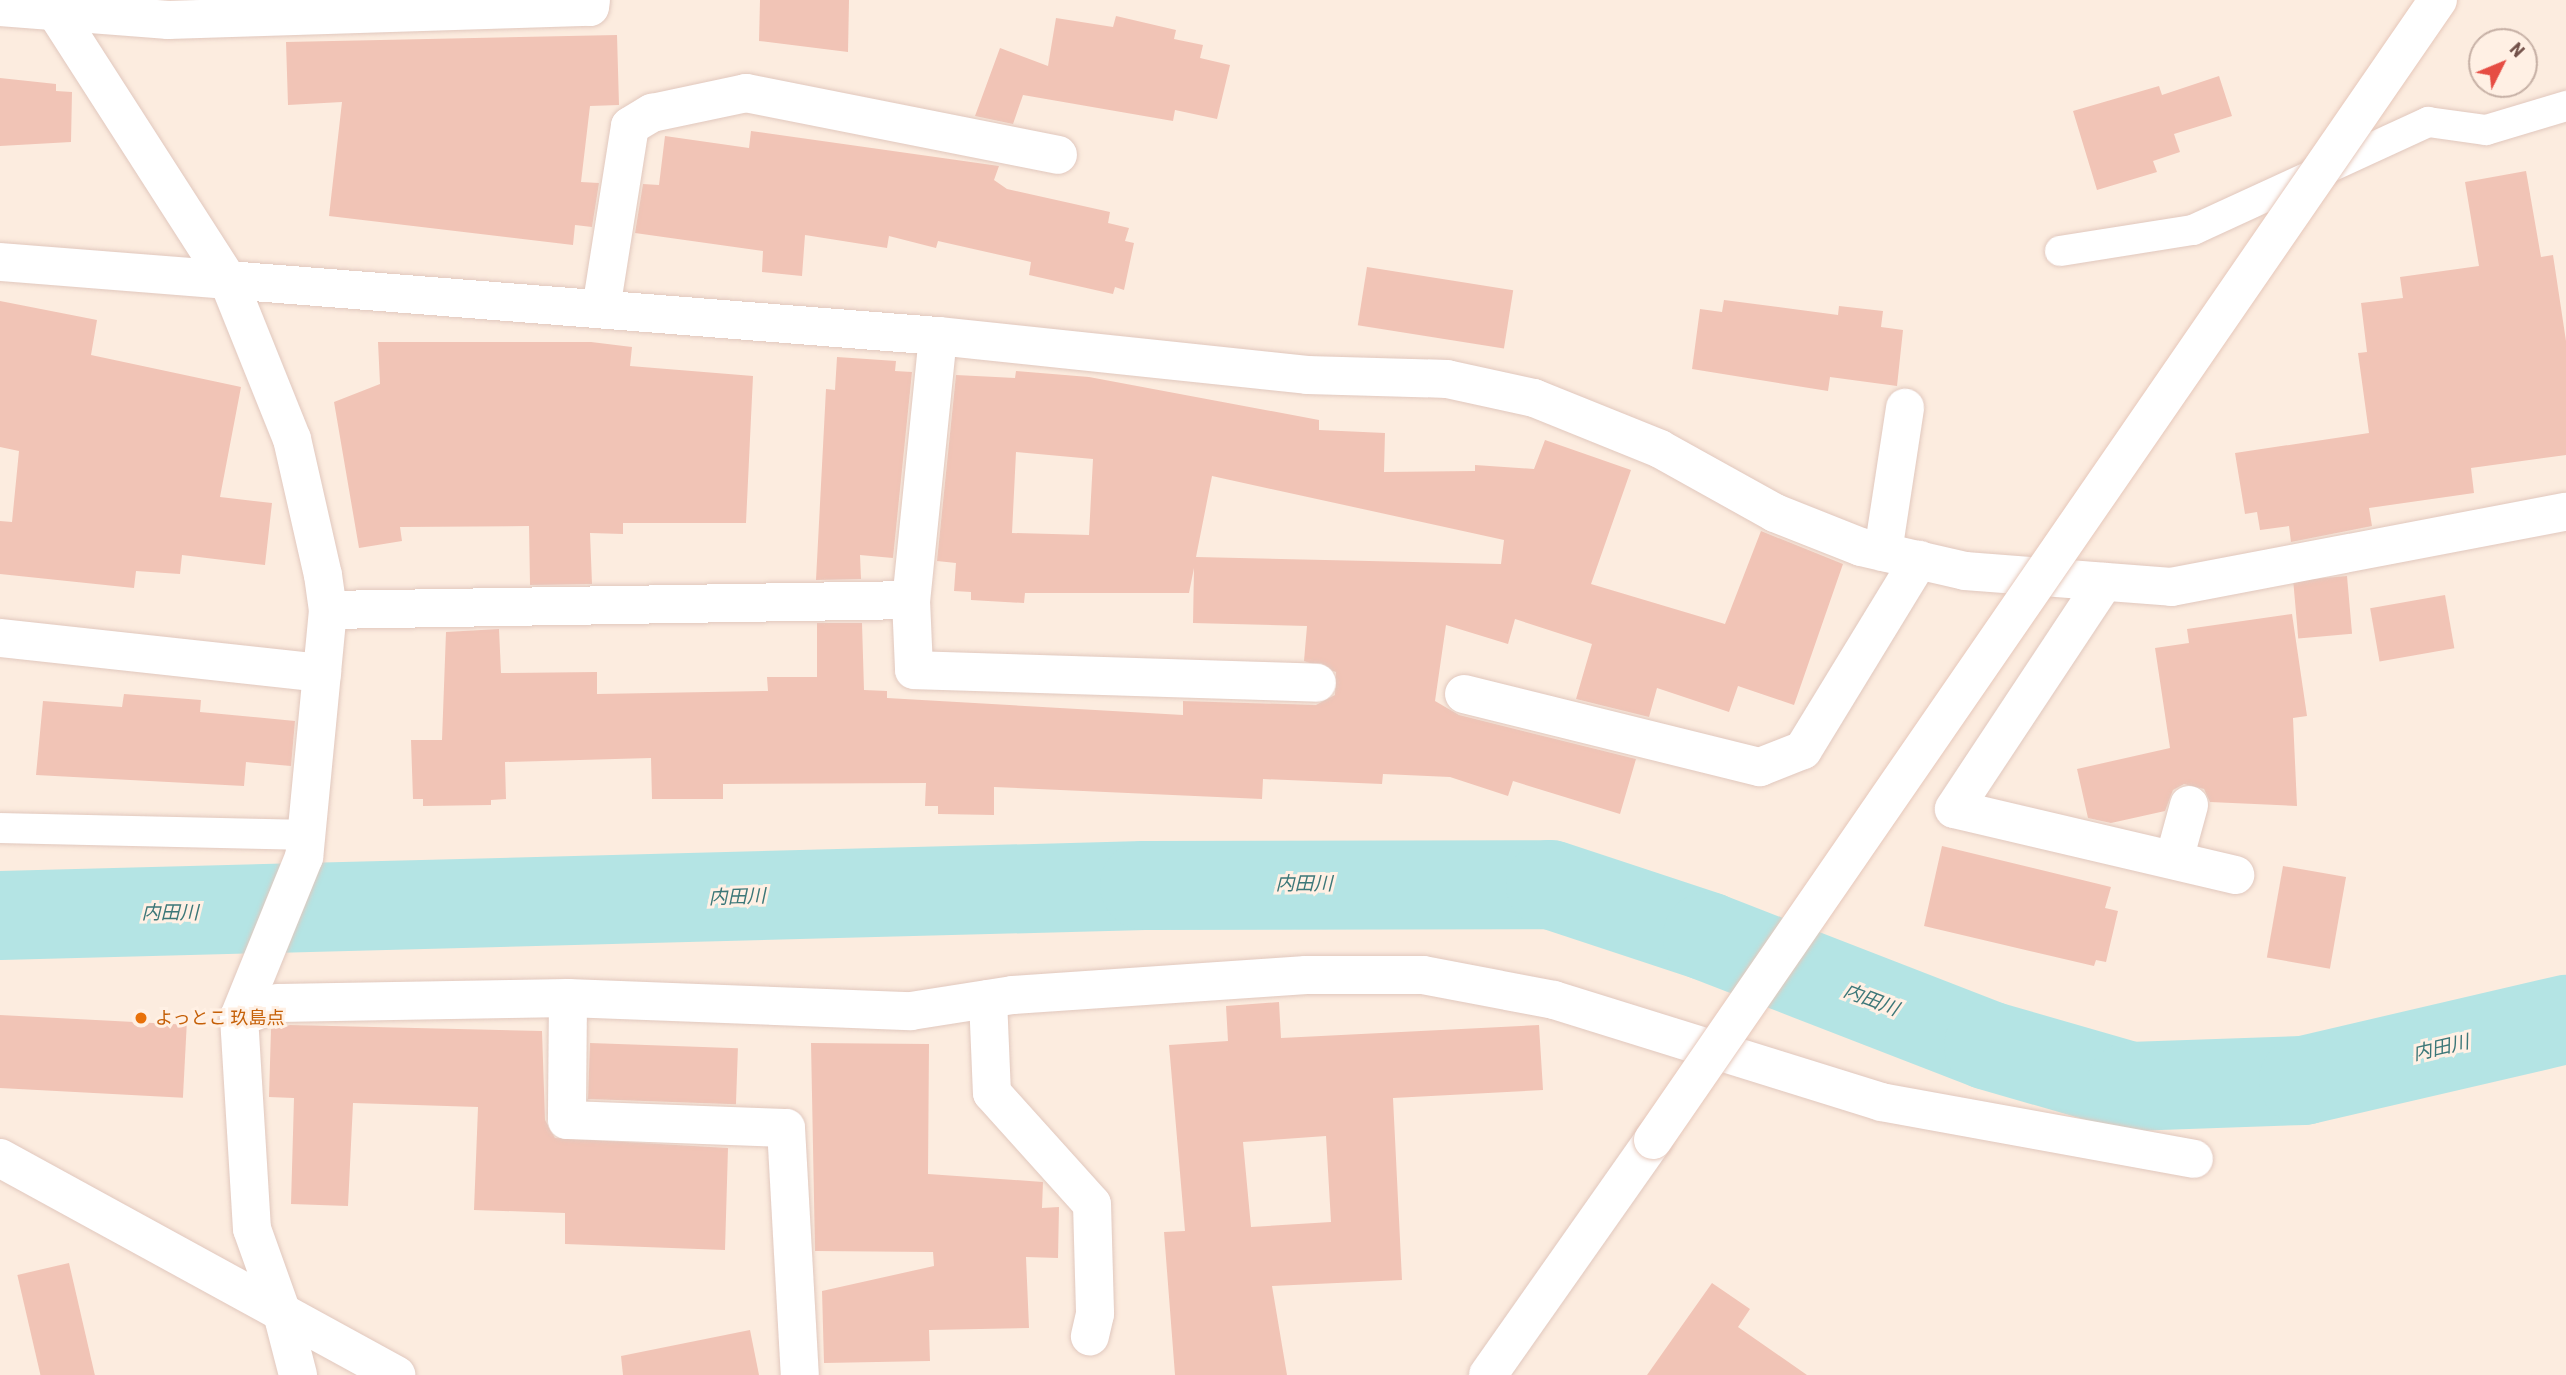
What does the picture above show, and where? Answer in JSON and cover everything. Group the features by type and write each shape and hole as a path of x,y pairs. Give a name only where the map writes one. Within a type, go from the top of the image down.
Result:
{"street":[{"path":"0,7 51,5 168,20 590,7 591,0"},
{"path":"1488,1375 1653,1140 2438,0"},
{"path":"51,5 228,280 292,439 328,610 305,846 242,1005 252,1229 282,1313 298,1375"},
{"path":"601,309 630,126 652,113 746,93 1058,155"},
{"path":"0,262 938,336 1307,376 1447,379 1534,398 1660,449 1774,513 1883,552 1965,571 2171,587 2566,512"},
{"path":"938,336 911,600 914,670 1317,683"},
{"path":"1883,552 1905,408"},
{"path":"1464,694 1760,767 1803,750 1919,560"},
{"path":"2104,582 1954,808 2235,875"},
{"path":"328,610 911,600"},
{"path":"0,638 322,673"},
{"path":"2174,860 2189,805"},
{"path":"242,1005 568,998 911,1011 988,999 1306,975 1423,975 1554,1000 1881,1102 2194,1159"},
{"path":"568,998 567,1120 786,1128 800,1375"},
{"path":"988,999 992,1093 1092,1204 1095,1314 1090,1335"},
{"path":"0,1158 396,1375"}],"lane":[{"path":"2060,251 2193,230 2428,122 2486,130 2566,106"},
{"path":"0,828 305,846"}],"building":[{"path":"760,0 849,0 848,52 759,41"},
{"path":"1116,16 1176,30 1174,39 1203,45 1200,58 1230,65 1217,119 1175,110 1173,121 1023,95 1013,124 975,116 1000,48 1048,66 1056,18 1113,27"},
{"path":"617,35 619,105 590,106 581,182 599,183 592,227 575,225 573,245 329,216 342,102 288,105 286,42"},
{"path":"2219,76 2232,116 2174,134 2180,152 2153,161 2157,172 2097,190 2073,111 2159,86 2162,95"},
{"path":"0,78 56,84 56,91 72,92 71,142 0,146"},
{"path":"751,131 999,166 994,180 1007,189 1110,212 1108,223 1129,228 1125,241 1134,243 1124,290 1115,287 1113,294 1029,275 1031,262 938,241 936,248 889,236 887,248 805,235 802,276 762,272 763,251 635,233 643,184 659,185 665,136 749,148"},
{"path":"2526,171 2541,257 2553,255 2566,341 2566,455 2471,468 2474,493 2369,508 2372,526 2291,542 2289,526 2260,530 2257,512 2245,514 2235,453 2369,433 2358,353 2367,352 2361,303 2403,298 2400,277 2479,266 2465,182"},
{"path":"1367,267 1513,290 1504,348 1358,325"},
{"path":"1724,300 1838,315 1839,306 1883,311 1881,327 1903,330 1897,386 1830,377 1828,391 1692,369 1700,309 1722,312"},
{"path":"0,301 97,320 91,355 241,387 220,497 272,503 265,565 182,555 180,574 136,571 134,588 0,574 0,521 12,522 19,451 0,447"},
{"path":"378,342 591,342 632,347 630,366 753,376 746,523 623,523 623,534 590,533 592,584 530,585 529,526 400,527 402,541 359,548 334,402 380,384"},
{"path":"837,357 896,361 895,371 912,372 893,558 860,555 861,579 816,580 826,389 835,390"},
{"path":"1016,371 1089,377 1319,420 1319,430 1385,433 1384,472 1475,471 1475,465 1534,469 1545,440 1631,470 1591,584 1725,624 1761,531 1843,564 1794,705 1738,686 1729,712 1657,688 1649,717 1576,699 1592,644 1515,619 1508,644 1446,625 1435,701 1459,715 1636,759 1620,814 1513,781 1508,796 1450,777 1383,774 1382,784 1263,779 1262,799 994,787 994,815 938,814 938,806 925,806 926,783 723,784 723,799 652,799 651,758 505,762 506,799 491,800 491,805 423,806 423,799 413,799 411,740 442,740 446,632 499,629 501,673 597,672 597,694 768,691 767,677 817,677 817,623 862,623 864,690 887,691 887,698 1183,715 1183,701 1316,705 1335,695 1336,672 1304,661 1307,626 1193,623 1194,568 1189,593 1025,593 1024,603 971,600 971,592 954,591 956,563 937,561 956,375 1015,378","holes":["1016,452 1093,459 1089,535 1012,533","1212,476 1504,540 1501,564 1196,557"]},
{"path":"2347,576 2352,634 2298,638 2293,581"},
{"path":"2445,595 2454,648 2380,661 2370,608"},
{"path":"2292,614 2307,716 2293,718 2297,806 2210,802 2204,789 2184,784 2173,790 2165,811 2111,823 2088,818 2077,769 2170,748 2155,648 2189,643 2187,629"},
{"path":"124,694 201,700 200,712 295,721 291,766 246,762 244,786 36,775 43,701 122,707"},
{"path":"1942,846 2111,887 2105,908 2118,911 2106,962 2096,960 2094,966 1924,926"},
{"path":"2283,866 2346,877 2330,969 2267,958"},
{"path":"1279,1002 1281,1038 1539,1025 1543,1090 1393,1098 1402,1280 1272,1286 1287,1375 1175,1375 1164,1232 1185,1231 1169,1045 1228,1041 1226,1006","holes":["1326,1136 1331,1222 1251,1227 1243,1142"]},
{"path":"0,1015 187,1025 183,1098 0,1088"},
{"path":"290,1025 542,1031 545,1120 555,1138 728,1148 725,1250 565,1244 565,1213 474,1210 478,1107 353,1103 348,1206 291,1204 294,1098 269,1097 271,1029"},
{"path":"590,1043 738,1048 736,1104 588,1099"},
{"path":"811,1043 929,1044 928,1174 1043,1182 1042,1208 1059,1207 1058,1258 1026,1257 1029,1328 929,1330 930,1361 824,1363 822,1291 934,1266 933,1252 815,1251"},
{"path":"69,1263 95,1375 40,1375 17,1275"},
{"path":"1712,1283 1750,1309 1738,1327 1807,1375 1647,1375"},
{"path":"750,1330 759,1375 623,1375 621,1356"}],"waterway":[{"name":"内田川","path":"0,915 1144,885 1550,884 1707,936 1988,1045 2130,1086 2303,1080 2566,1019"}],"place":[{"name":"よっとこ 玖島点","path":"141,1018"}]}
